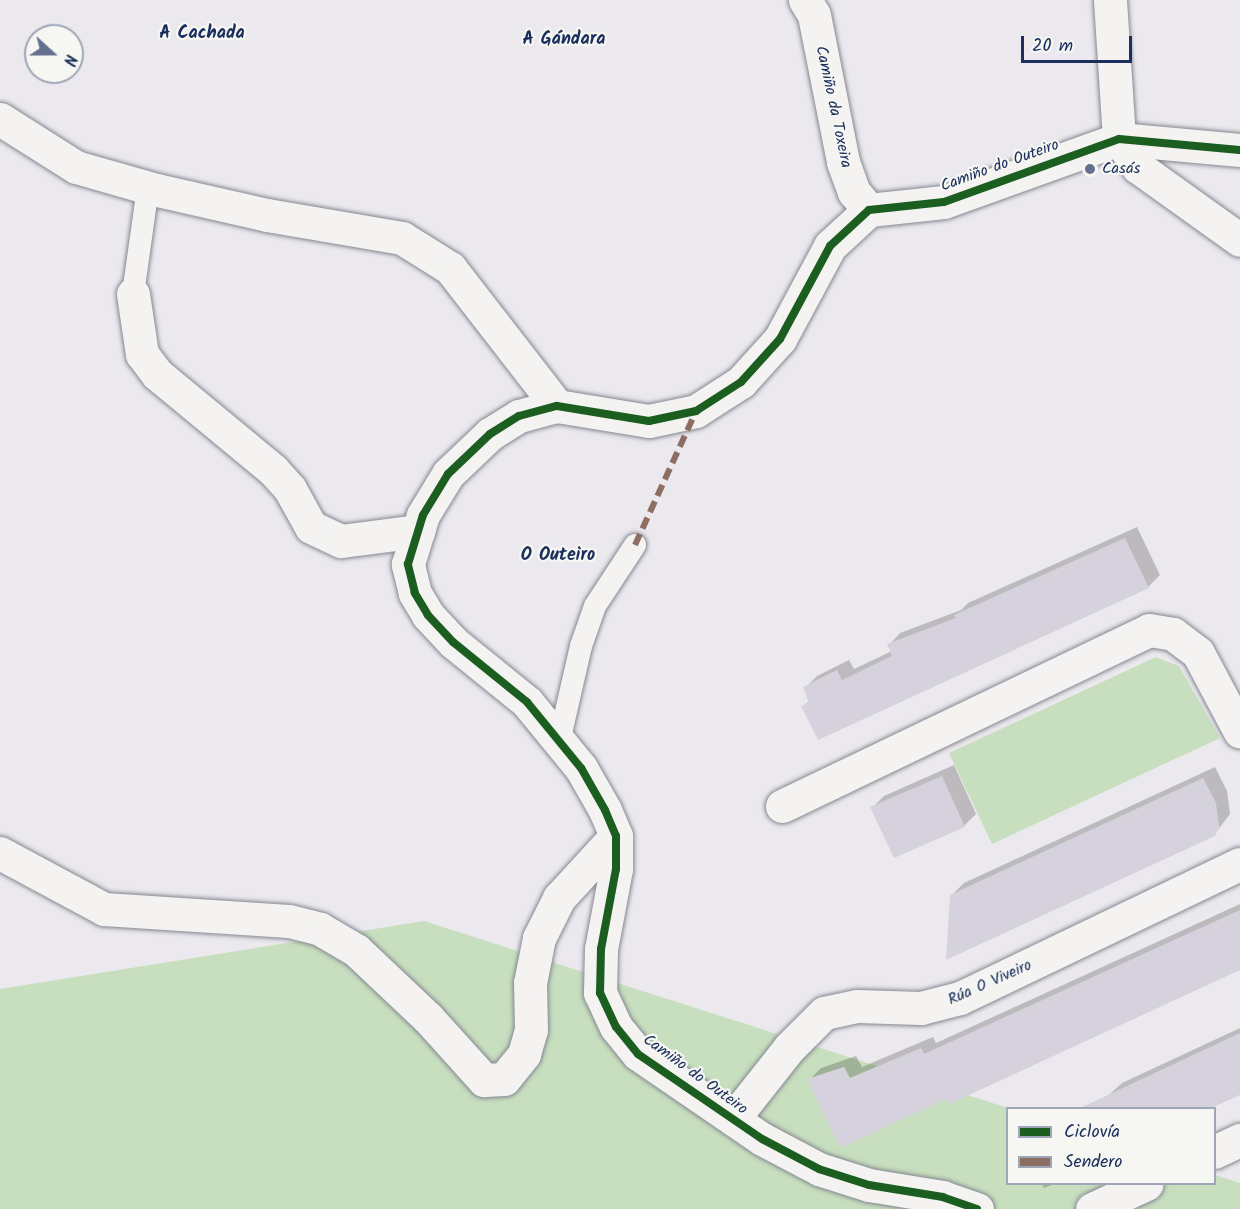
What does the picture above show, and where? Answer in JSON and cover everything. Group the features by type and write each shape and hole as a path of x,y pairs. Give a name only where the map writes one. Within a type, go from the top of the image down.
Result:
{"street":[{"name":"Camiño da Toxeira","path":"805,0 814,15 843,162 854,192 869,210"},
{"path":"1110,0 1119,139 1137,166 1240,240"},
{"path":"0,119 76,167 148,188 267,214 402,238 426,250 450,268 557,406"},
{"name":"Camiño do Outeiro","path":"977,1209 943,1197 869,1185 819,1169 733,1119 638,1054 616,1027 600,993 601,949 616,869 616,836 580,768 527,702 453,642 428,615 415,593 408,564 418,531 448,474 490,434 519,416 557,406 649,421 696,411 741,382 780,339 830,246 869,210 944,202 1119,139"},
{"path":"1119,139 1240,150"},
{"path":"133,294 142,354 157,374 273,470 290,489 311,527 341,541 418,531"},
{"path":"782,806 1149,630 1173,634 1198,653 1240,732"},
{"path":"0,853 104,909 289,921 320,928 356,950 428,1017 484,1080 504,1079 524,1054 531,1030 530,983 539,938 559,897 616,836"},
{"name":"Rúa O Viveiro","path":"733,1119 789,1048 824,1013 857,1006 921,1008 960,998 1240,864"},
{"path":"1216,1152 1240,1140"},
{"path":"1092,1209 1144,1185"}],"lane":[{"path":"133,294 148,188"},
{"path":"560,742 581,646 595,606 635,545"}],"green space":[{"path":"1156,657 1179,666 1220,738 992,844 949,753"},
{"path":"424,921 1006,1107 1006,1185 1216,1185 1216,1175 1240,1183 1240,1209 0,1209 0,989"}],"building":[{"path":"1125,538 1149,588 818,740 801,706 809,703 803,687 837,670 842,680 892,656 887,644 956,618 954,615"},
{"path":"942,776 965,827 894,858 870,807"},
{"path":"1203,778 1216,803 1219,827 1215,836 946,960 950,895"},
{"path":"1240,910 1240,970 949,1104 946,1099 840,1148 807,1079 844,1067 850,1078 921,1048 924,1054"},
{"path":"1240,1033 1240,1095 1213,1107 1082,1107"}],"marked path":[{"path":"635,545 696,411"}],"cycle path":[{"path":"977,1209 943,1197 869,1185 819,1169 762,1139 638,1054 616,1027 600,993 601,949 616,869 616,836 605,810 581,768 527,702 453,642 428,615 415,593 408,564 423,515 448,474 490,434 519,416 557,406 649,421 696,411 741,382 780,339 830,246 869,210 944,202 1119,139 1240,150"}],"place":[{"name":"Casás","path":"1090,169"}],"district":[{"name":"A Cachada","path":"202,34"},
{"name":"A Gándara","path":"564,40"},
{"name":"O Outeiro","path":"558,556"}]}
